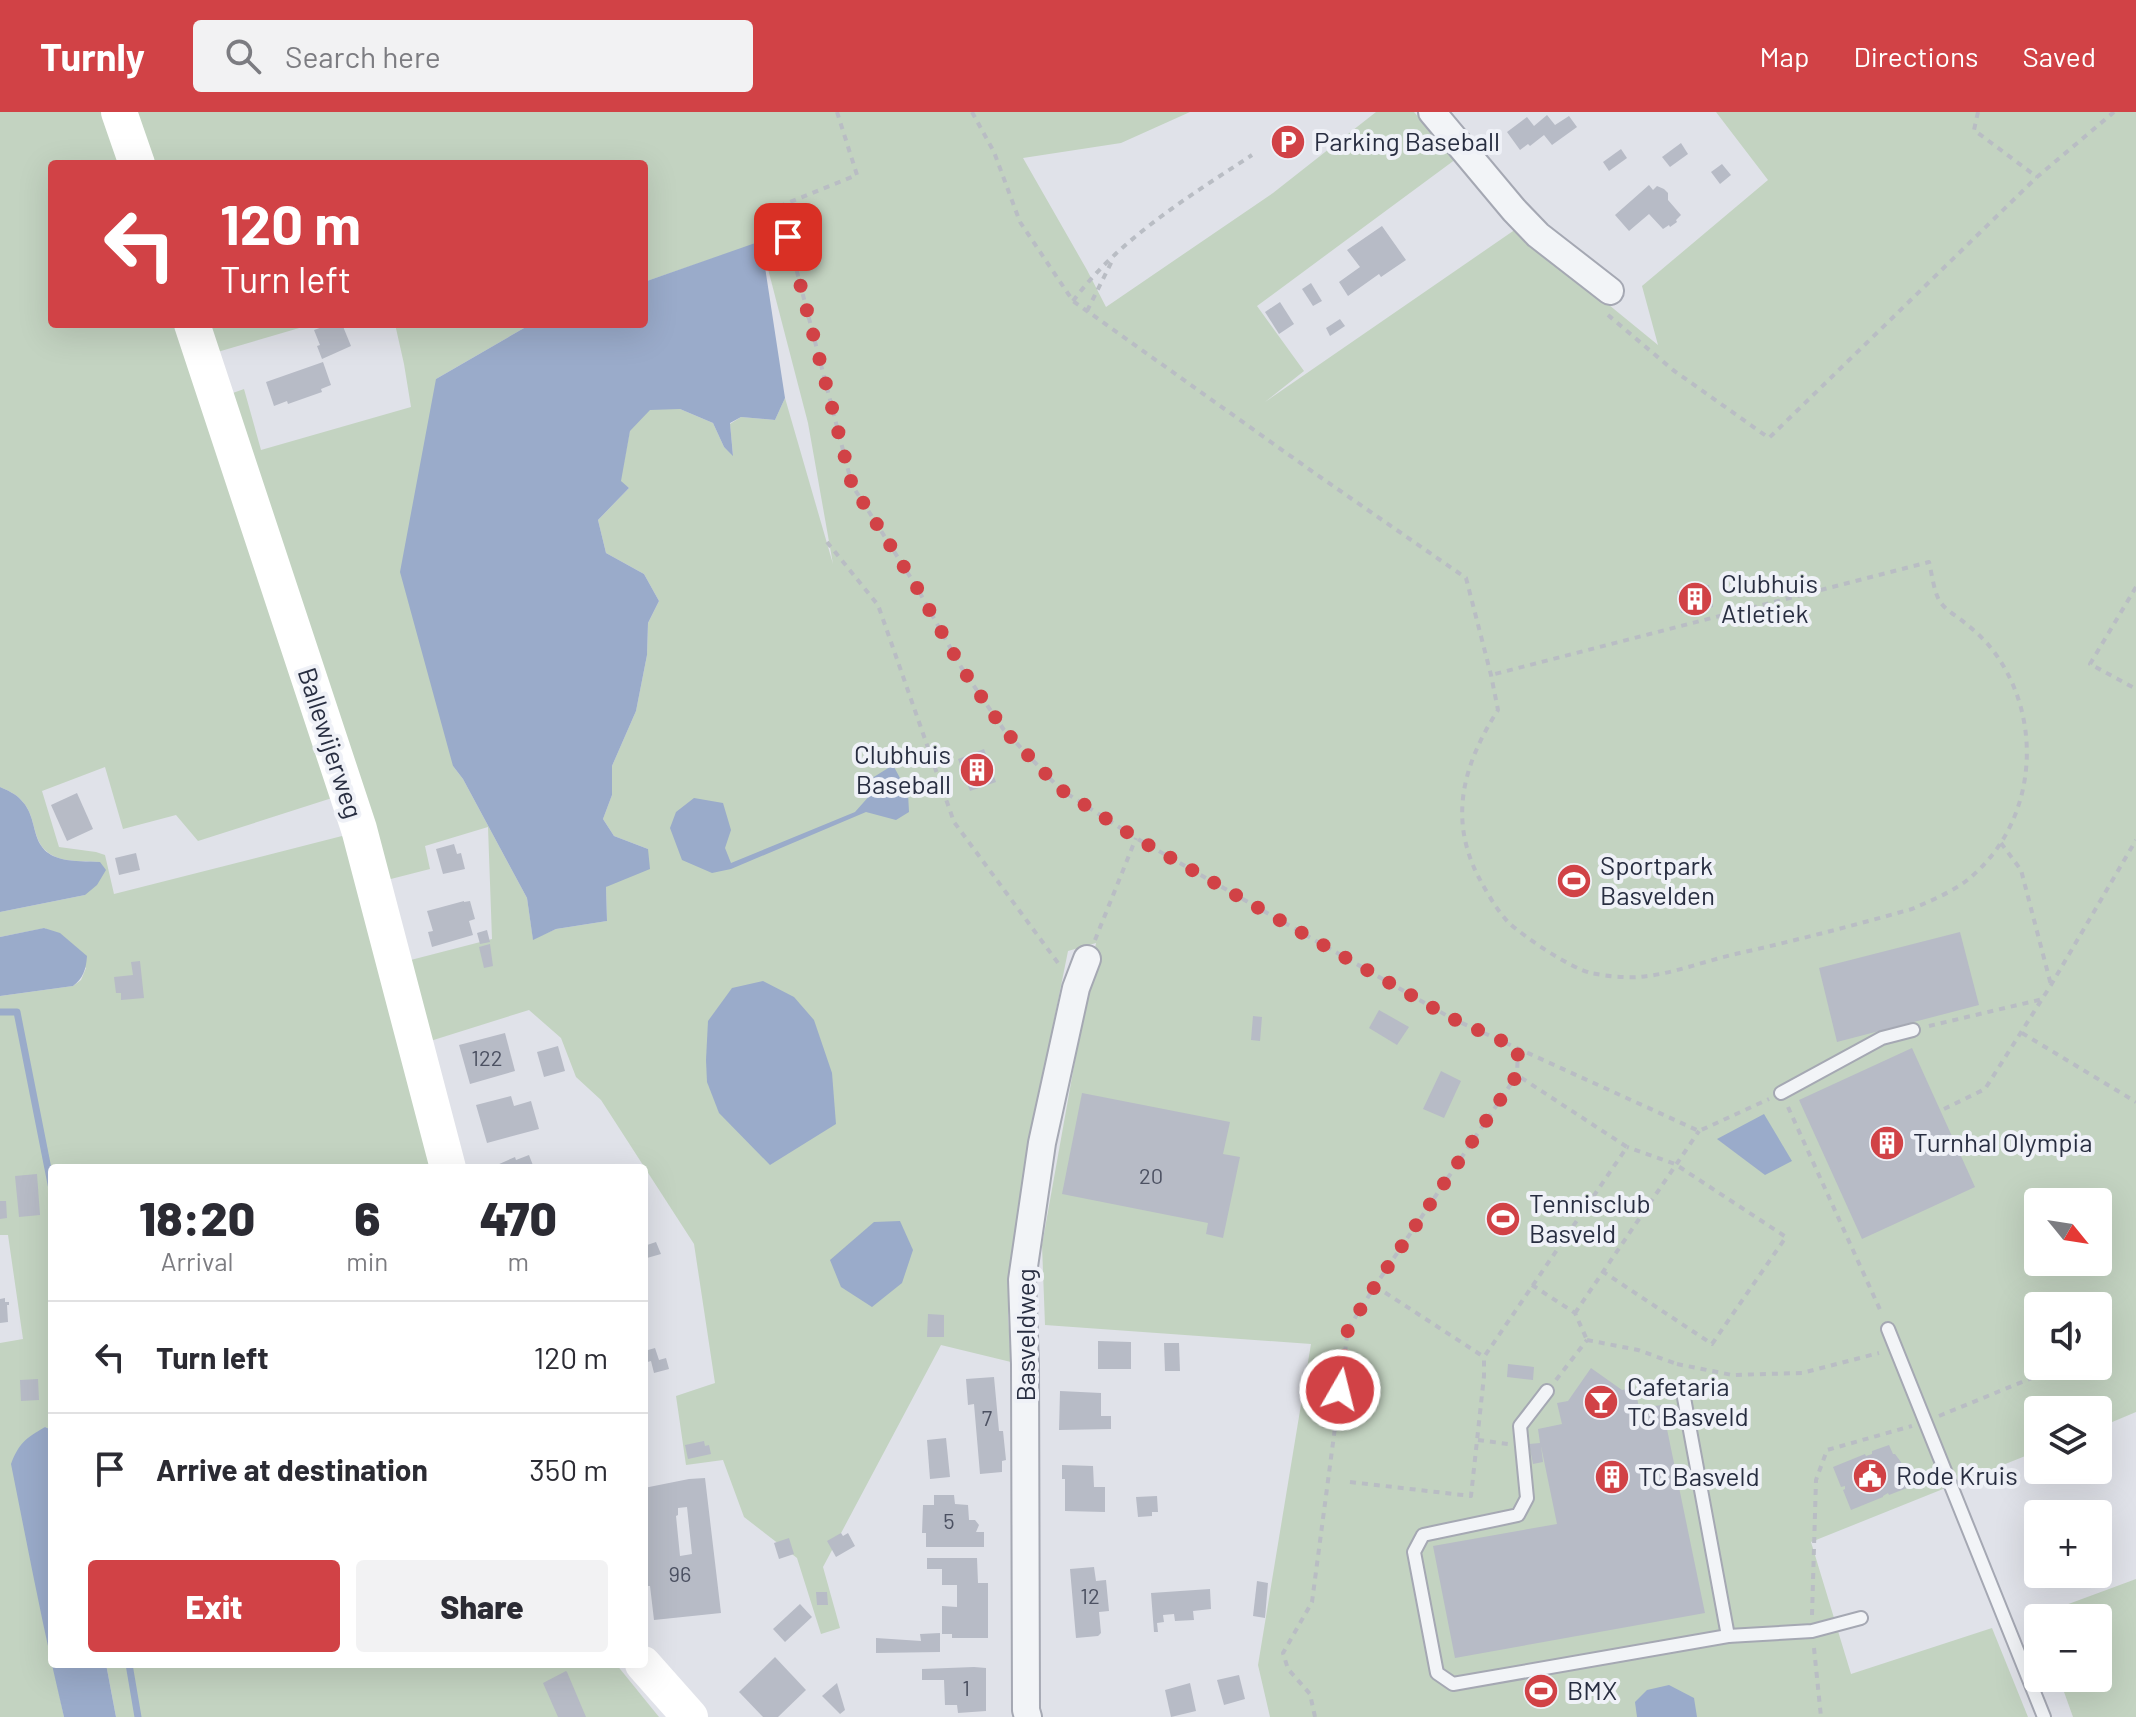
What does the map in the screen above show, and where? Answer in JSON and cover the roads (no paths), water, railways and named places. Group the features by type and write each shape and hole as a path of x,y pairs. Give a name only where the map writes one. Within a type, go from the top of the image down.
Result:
{"street":[{"path":"119,112 136,160"},
{"path":"1432,112 1538,235 1607,301"},
{"name":"Ballewijerweg","path":"193,328 359,829 447,1164"},
{"name":"Basveldweg","path":"1028,1717 1022,1280 1042,1143 1076,988 1087,959"},
{"path":"647,1668 690,1717"}],"lane":[{"path":"1781,1093 1882,1038 1913,1030"},
{"path":"1888,1329 2044,1717"},
{"path":"1682,1387 1728,1636"},
{"path":"1547,1391 1520,1426 1527,1498 1518,1515 1423,1535 1414,1552 1437,1673 1453,1684 1728,1636 1812,1631 1861,1618"}],"water":[{"path":"761,241 785,398 775,420 741,417 730,423 733,456 724,447 713,423 680,409 650,410 630,431 621,481 629,488 598,520 606,553 644,574 659,601 648,623 647,655 636,711 612,766 612,795 603,819 614,836 648,849 650,869 606,887 607,921 556,929 533,940 527,898 453,766 400,572 436,379 524,328 648,328 648,281"},
{"path":"893,765 908,793 909,812 896,820 866,812 731,869 712,873 682,860 670,828 676,812 694,798 723,803 731,830 725,848 731,863 855,812 871,794 869,780"},
{"path":"0,787 17,796 27,808 39,842 51,855 67,860 100,862 106,870 97,885 85,895 0,912"},
{"path":"44,928 60,933 87,956 82,977 73,986 0,996 0,937"},
{"path":"763,981 794,997 814,1020 832,1073 836,1124 770,1165 719,1113 707,1082 706,1060 708,1021 732,988"},
{"path":"1764,1114 1792,1161 1765,1175 1717,1139"},
{"path":"900,1221 913,1250 902,1283 872,1307 841,1287 830,1260 874,1222"},
{"path":"48,1428 48,1644 11,1464 17,1451 33,1434"},
{"path":"53,1668 107,1668 116,1717 64,1717"},
{"path":"1669,1685 1694,1698 1697,1717 1637,1717 1635,1702 1647,1690"}],"waterway":[{"path":"0,1012 17,1012 48,1169"},
{"path":"130,1668 138,1717"}],"place":[{"name":"Parking Baseball","path":"1288,142"},
{"name":"Clubhuis Atletiek","path":"1695,599"},
{"name":"Clubhuis Baseball","path":"977,770"},
{"name":"Sportpark Basvelden","path":"1574,881"},
{"name":"Turnhal Olympia","path":"1887,1143"},
{"name":"Tennisclub Basveld","path":"1503,1219"},
{"name":"Cafetaria TC Basveld","path":"1601,1402"},
{"name":"Rode Kruis","path":"1870,1476"},
{"name":"TC Basveld","path":"1612,1477"},
{"name":"BMX","path":"1541,1691"}]}
